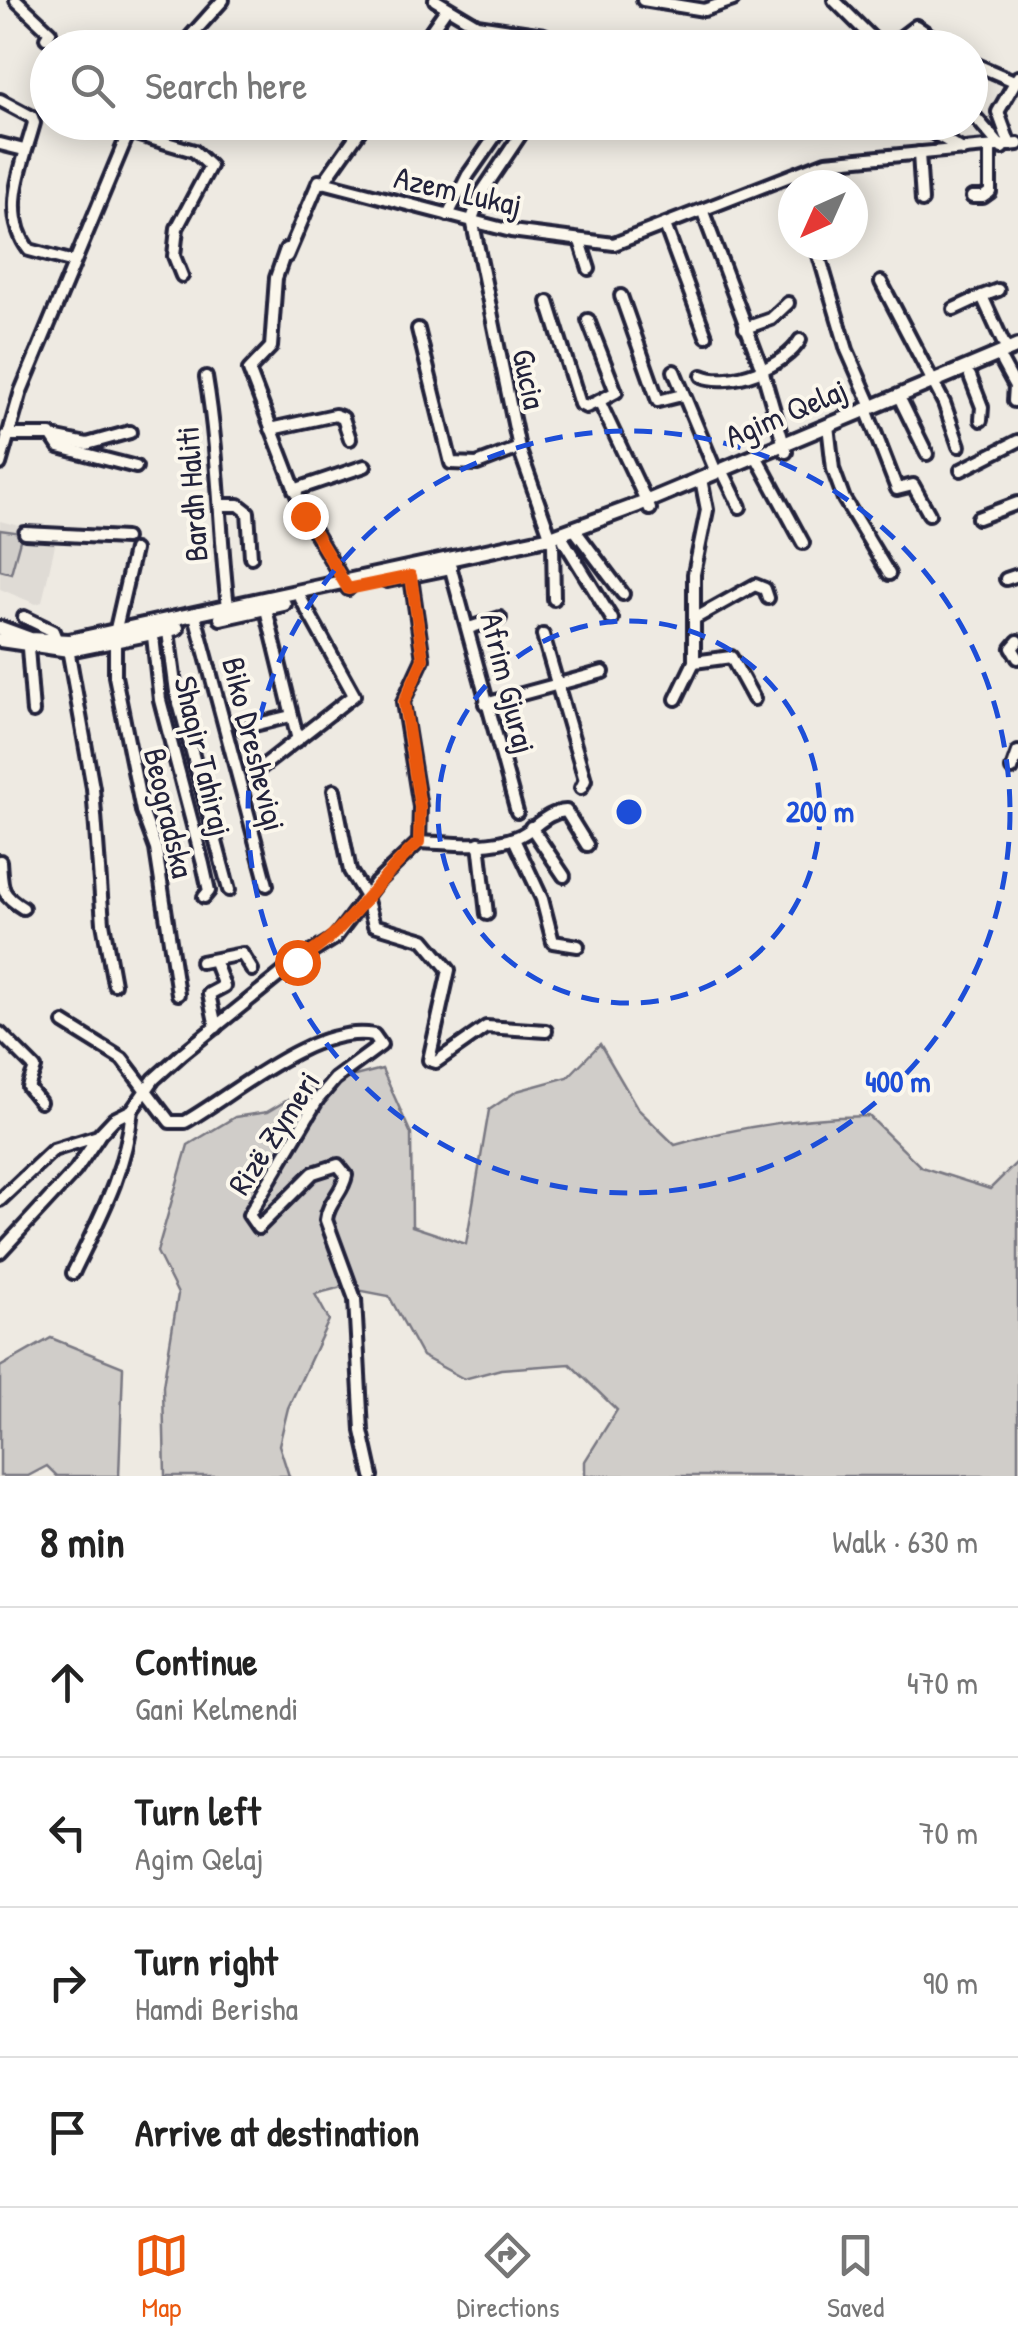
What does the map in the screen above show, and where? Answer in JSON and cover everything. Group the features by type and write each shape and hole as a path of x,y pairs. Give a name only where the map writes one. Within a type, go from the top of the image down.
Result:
{"main road":[{"name":"Agim Qelaj","path":"869,412 902,403 932,386 970,376 1011,354"},
{"name":"Agim Qelaj","path":"0,640 28,648 114,638 556,541 1011,354"},
{"name":"Agim Qelaj","path":"197,619 228,608 301,600 347,585"},
{"name":"Agim Qelaj","path":"0,628 30,639 64,644"}],"street":[{"path":"16,0 48,30"},
{"path":"196,30 223,0"},
{"path":"435,0 488,28 502,30"},
{"path":"642,0 704,10 733,0"},
{"path":"834,0 864,30"},
{"path":"432,30 447,8"},
{"path":"972,197 990,192 1005,146 998,112 1016,79 988,69"},
{"path":"0,100 30,116"},
{"path":"30,125 13,197 16,232 28,250 74,262"},
{"path":"0,464 7,435 74,262 126,140"},
{"path":"165,140 194,151 210,166 177,228 174,256 182,276"},
{"path":"288,256 317,182 323,183 353,140"},
{"path":"448,215 468,175 492,140"},
{"path":"472,219 482,192 517,140"},
{"path":"947,140 964,150"},
{"path":"0,144 24,150"},
{"name":"Azem Lukaj","path":"804,170 864,156 1005,146"},
{"path":"919,153 922,201"},
{"name":"Azem Lukaj","path":"323,183 510,231 614,244 778,181"},
{"path":"310,182 276,278 270,346 249,370 315,537 347,585"},
{"path":"703,212 762,368 785,448"},
{"name":"Gucia","path":"472,219 518,448 556,541"},
{"path":"666,225 706,336"},
{"path":"580,242 590,269"},
{"path":"820,260 847,350 897,489 913,485 929,514"},
{"path":"881,282 959,446"},
{"path":"954,309 998,290"},
{"path":"621,296 658,401 682,394"},
{"path":"982,296 1011,354 1014,401"},
{"path":"548,302 580,404 586,408 616,392 588,320"},
{"path":"744,328 770,319 788,303"},
{"path":"418,329 451,463 477,464 518,448"},
{"path":"702,376 720,380 762,368 785,358 800,340"},
{"path":"674,370 682,394 740,507"},
{"path":"970,376 982,407 981,420"},
{"name":"Bardh Haliti","path":"206,377 228,608"},
{"path":"598,401 648,505"},
{"path":"902,403 927,454"},
{"path":"271,429 335,415 343,418 350,440"},
{"path":"830,429 832,466 844,499 888,574"},
{"path":"7,435 51,435 87,444 130,432"},
{"path":"51,435 58,447 136,467"},
{"path":"961,470 1018,441"},
{"path":"757,459 803,543"},
{"path":"294,490 366,466"},
{"path":"676,699 694,662 694,574 707,510 702,482"},
{"path":"978,518 1018,503"},
{"path":"220,505 238,505 248,512 251,557"},
{"path":"576,532 623,594"},
{"path":"25,533 125,538"},
{"path":"554,600 556,541"},
{"path":"556,541 612,619"},
{"path":"114,638 134,550"},
{"name":"Afrim Gjuraj","path":"449,563 517,812"},
{"path":"0,1252 70,1177 98,1136 148,1092 154,1078 297,962 335,938 366,897 419,842 420,807 404,702 423,659 410,572"},
{"path":"694,618 756,585 765,589 768,598"},
{"path":"258,770 354,695 301,600"},
{"path":"265,604 298,740"},
{"path":"24,617 52,630 64,644 93,788 103,923 114,984"},
{"path":"468,628 500,618"},
{"name":"Biko Dresheviqi","path":"197,619 267,885"},
{"path":"160,627 229,890"},
{"name":"Shaqir Tahiraj","path":"160,627 160,700 203,864 209,891 204,898"},
{"path":"543,636 585,780 581,788"},
{"name":"Beogradska","path":"114,638 128,743 158,859 178,994"},
{"path":"1018,641 1012,648 1018,658"},
{"path":"28,648 33,712"},
{"path":"694,662 731,657 754,698"},
{"path":"485,704 603,672"},
{"path":"242,728 291,716"},
{"path":"1012,770 1018,752"},
{"path":"334,790 350,870 366,897 374,925 424,940 449,970 428,1056 432,1062 486,1027 546,1031"},
{"path":"419,842 480,843 514,838 552,813 566,811 576,820 587,845"},
{"path":"531,827 564,876"},
{"path":"514,838 542,899 554,942 578,946"},
{"path":"480,843 487,914"},
{"path":"0,862 2,892 7,901 23,908"},
{"path":"201,962 242,954 252,970"},
{"path":"214,960 224,986 209,994 216,1027"},
{"path":"64,1024 111,1050 148,1092"},
{"path":"0,1032 35,1068 28,1087 40,1102"},
{"name":"Rizë Zymeri","path":"148,1092 170,1122 185,1122 326,1038 359,1032 374,1035 380,1045 334,1079 318,1099 249,1216 258,1228 313,1173 338,1166 346,1175 344,1186 328,1206 326,1220 356,1299 362,1430 372,1476"},
{"path":"73,1273 115,1187 129,1141 132,1110"},
{"path":"0,1200 52,1150 98,1136"}],"shaded area":[{"path":"0,521 57,536 42,602 36,604 0,589"},
{"path":"0,530 22,533 11,573 0,570"},
{"path":"600,1044 638,1109 675,1145 771,1124 869,1116 921,1167 990,1189 1018,1161 1018,1476 585,1476 585,1461 617,1410 570,1364 501,1369 464,1379 422,1356 389,1296 342,1287 315,1294 329,1320 288,1408 279,1445 289,1476 165,1476 163,1386 178,1294 157,1252 188,1145 235,1117 267,1112 308,1088 382,1069 411,1134 412,1226 466,1244 489,1110 517,1091 568,1077"},
{"path":"51,1338 123,1367 119,1476 57,1476 47,1466 28,1476 0,1476 0,1367"}],"route":[{"path":"297,962 335,938 376,883 419,842 420,807 404,702 423,659 411,576 348,589 305,516"}]}
